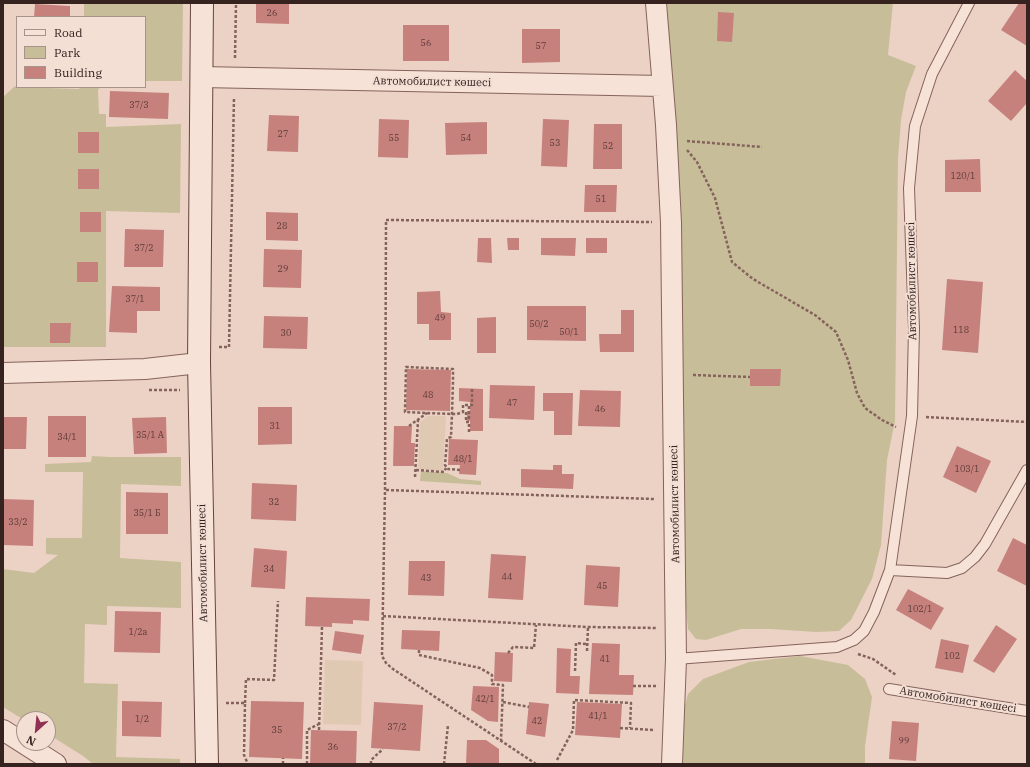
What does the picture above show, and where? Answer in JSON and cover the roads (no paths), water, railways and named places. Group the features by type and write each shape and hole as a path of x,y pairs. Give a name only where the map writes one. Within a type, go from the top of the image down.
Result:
{"street":[{"name":"Автомобилист көшесі","path":"202,3 199,362 207,764"},
{"name":"Автомобилист көшесі","path":"656,3 666,125 671,222 676,628 672,764"},
{"name":"Автомобилист көшесі","path":"201,77 662,86"},
{"path":"3,373 145,369 199,362"},
{"path":"3,730 56,764"}],"lane":[{"name":"Автомобилист көшесі","path":"676,659 837,647 854,640 864,631 874,612 890,570 912,416 914,329 909,188 916,126 932,74 969,3"},
{"path":"890,570 947,573 962,568 975,557 984,544 1027,470"},
{"name":"Автомобилист көшесі","path":"889,689 1027,711"}]}
